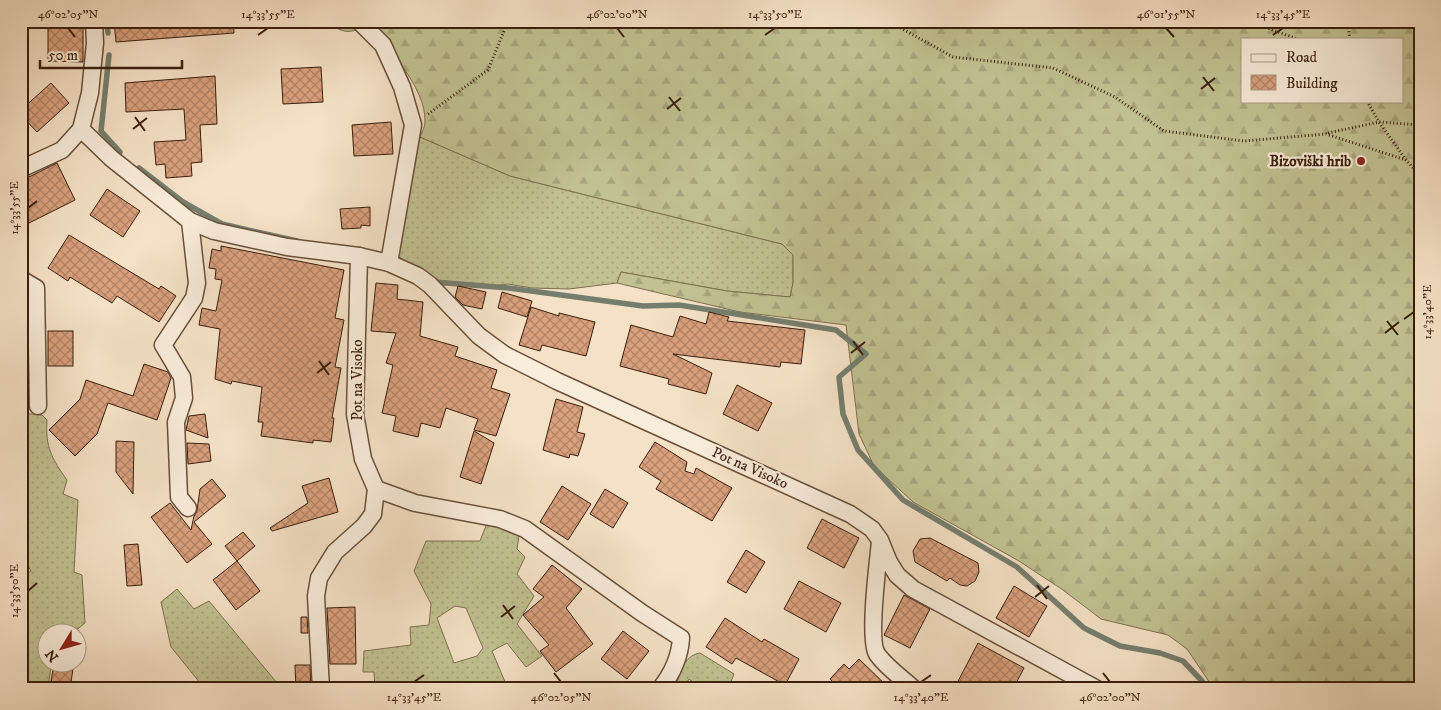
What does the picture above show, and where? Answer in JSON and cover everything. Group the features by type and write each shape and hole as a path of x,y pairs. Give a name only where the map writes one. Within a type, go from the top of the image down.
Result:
{"street":[{"path":"21,169 62,150 81,129 90,93 95,43 94,21"},
{"path":"359,21 383,45 402,87 413,125 389,262"},
{"name":"Pot na Visoko","path":"81,129 111,158 190,221 214,231 287,247 359,256 389,262 418,276 430,285 479,336 505,355 592,397 850,514 872,528 880,540 893,568 913,589 1097,689"},
{"path":"188,508 179,497 176,422 184,398 182,377 163,345 194,298 197,283 190,221"},
{"name":"Pot na Visoko","path":"359,256 354,414 363,460 376,489"},
{"path":"21,279 36,288 38,406"},
{"path":"321,689 316,596 319,578 335,552 364,526 372,514 376,489 415,503 500,519 526,530 642,613 681,638 680,652 666,682 660,689"},
{"path":"880,540 876,572 874,640 877,653 914,689"}],"path":[{"path":"413,125 488,70 506,26 505,21"},
{"path":"888,21 953,57 1053,68 1115,97 1164,130 1244,141 1326,134 1379,122 1420,124"},
{"path":"1249,21 1293,38"},
{"path":"1347,21 1350,38"},
{"path":"1368,102 1379,122 1406,160 1420,174"},
{"path":"1326,134 1406,160"}],"green space":[{"path":"329,21 351,21 359,29 342,31"},
{"path":"365,21 1420,21 1420,689 1214,689 1187,649 1168,635 1101,619 1063,590 1019,561 913,502 874,466 859,434 846,325 740,312 617,283 621,272 727,291 790,297 793,283 793,255 782,244 510,176 420,137 425,122 424,108 412,81"},
{"path":"420,137 510,176 782,244 793,255 793,283 790,297 727,291 621,272 617,283 569,289 532,288 508,284 486,287 437,280 396,255 411,169"},
{"path":"21,413 42,415 47,420 48,445 57,466 67,480 63,494 78,500 74,572 82,575 85,622 38,622 38,672 50,672 48,689 21,689 21,577 31,571 21,554"},
{"path":"487,523 505,527 519,536 517,549 525,557 517,574 534,596 517,624 542,656 526,667 507,643 492,651 508,689 375,689 374,672 363,672 364,651 411,645 410,627 429,625 431,604 414,571 426,541 480,541","holes":["455,606 466,608 483,648 477,656 454,663 437,618"]},
{"path":"177,589 194,609 209,601 282,689 205,689 171,647 161,602"},
{"path":"700,653 734,674 728,689 701,689 689,679 683,689 673,689 686,661"}],"building":[{"path":"114,21 233,21 234,33 116,42"},
{"path":"48,25 83,26 83,62 48,61"},
{"path":"321,67 323,102 283,104 281,69"},
{"path":"215,76 217,124 200,125 202,162 191,163 192,176 166,178 165,164 156,165 154,142 186,140 184,109 126,112 125,83"},
{"path":"51,83 69,103 37,132 21,115 21,110"},
{"path":"391,122 393,154 354,156 352,125"},
{"path":"57,163 75,200 21,227 21,181"},
{"path":"107,189 140,211 123,237 90,215"},
{"path":"370,207 370,226 361,225 361,228 342,229 340,209"},
{"path":"69,235 159,289 161,286 176,296 159,322 117,296 112,303 70,277 68,281 48,268"},
{"path":"221,246 344,270 335,318 344,320 335,367 341,368 332,418 334,418 331,442 313,440 313,443 261,436 263,422 258,422 262,387 232,381 231,384 215,379 220,329 199,325 202,308 216,311 222,280 215,279 216,269 209,268 212,249 221,251"},
{"path":"376,283 398,285 397,299 423,302 420,336 458,347 455,356 497,370 491,388 510,394 496,436 474,430 478,419 446,408 440,428 421,423 418,437 393,431 396,416 382,413 393,365 386,363 396,333 371,331"},
{"path":"458,286 486,292 482,309 463,305 455,297"},
{"path":"502,292 532,301 527,317 498,308"},
{"path":"531,307 559,316 559,313 595,322 586,356 542,345 540,351 519,345"},
{"path":"709,312 729,317 727,321 805,330 801,364 781,362 780,367 673,354 712,373 706,394 668,384 669,379 620,366 631,325 673,337 680,316 706,324"},
{"path":"48,331 73,331 73,366 48,366"},
{"path":"144,364 168,372 171,378 157,420 108,403 97,434 75,456 49,430 80,399 86,380 133,396"},
{"path":"737,385 772,403 758,431 723,414"},
{"path":"556,399 583,407 577,432 585,434 578,456 570,454 569,458 543,450"},
{"path":"205,414 208,438 186,430 189,416"},
{"path":"474,431 494,443 481,484 460,477"},
{"path":"116,441 134,442 133,494 116,472"},
{"path":"655,442 687,462 685,471 694,474 696,468 732,488 712,521 656,489 661,481 639,467"},
{"path":"187,443 209,444 211,461 188,464"},
{"path":"329,478 338,512 272,531 270,528 308,503 302,486"},
{"path":"212,479 226,496 194,522 212,544 187,563 151,517 170,503 191,530 197,511 200,489"},
{"path":"562,486 591,504 568,540 540,522"},
{"path":"605,489 628,503 613,528 590,514"},
{"path":"822,519 859,538 844,568 807,548"},
{"path":"243,532 255,546 237,561 225,546"},
{"path":"930,538 978,563 979,572 975,581 967,586 960,585 950,578 947,581 915,562 913,551 920,539"},
{"path":"138,544 142,585 127,586 124,545"},
{"path":"746,550 765,562 746,593 727,582"},
{"path":"237,561 260,591 236,610 213,580"},
{"path":"552,565 582,589 566,608 593,644 556,672 540,651 549,645 523,615 544,597 533,589"},
{"path":"799,581 841,603 826,632 784,609"},
{"path":"1014,586 1047,606 1029,637 996,618"},
{"path":"904,595 930,609 910,648 884,635"},
{"path":"355,607 356,664 330,664 327,608"},
{"path":"301,617 307,617 308,633 301,633"},
{"path":"725,618 762,642 764,639 799,659 785,685 736,658 732,664 706,647"},
{"path":"623,631 649,651 627,679 601,659"},
{"path":"978,643 1024,668 1013,689 954,689"},
{"path":"859,659 890,689 840,689 830,679 844,664 849,669"},
{"path":"295,665 310,665 311,689 296,689"},
{"path":"53,672 73,672 70,689 50,689"}],"waterway":[{"path":"107,21 108,33"},
{"path":"109,55 101,131 120,152"},
{"path":"139,168 183,202 222,224 297,241"},
{"path":"434,282 509,288 643,306 679,305 836,330 866,354 839,377 843,414 858,450 903,500 1017,567 1084,628 1120,646 1160,653 1183,661 1202,681 1205,689"}],"place":[{"name":"Bizoviški hrib","path":"1361,161"}]}
